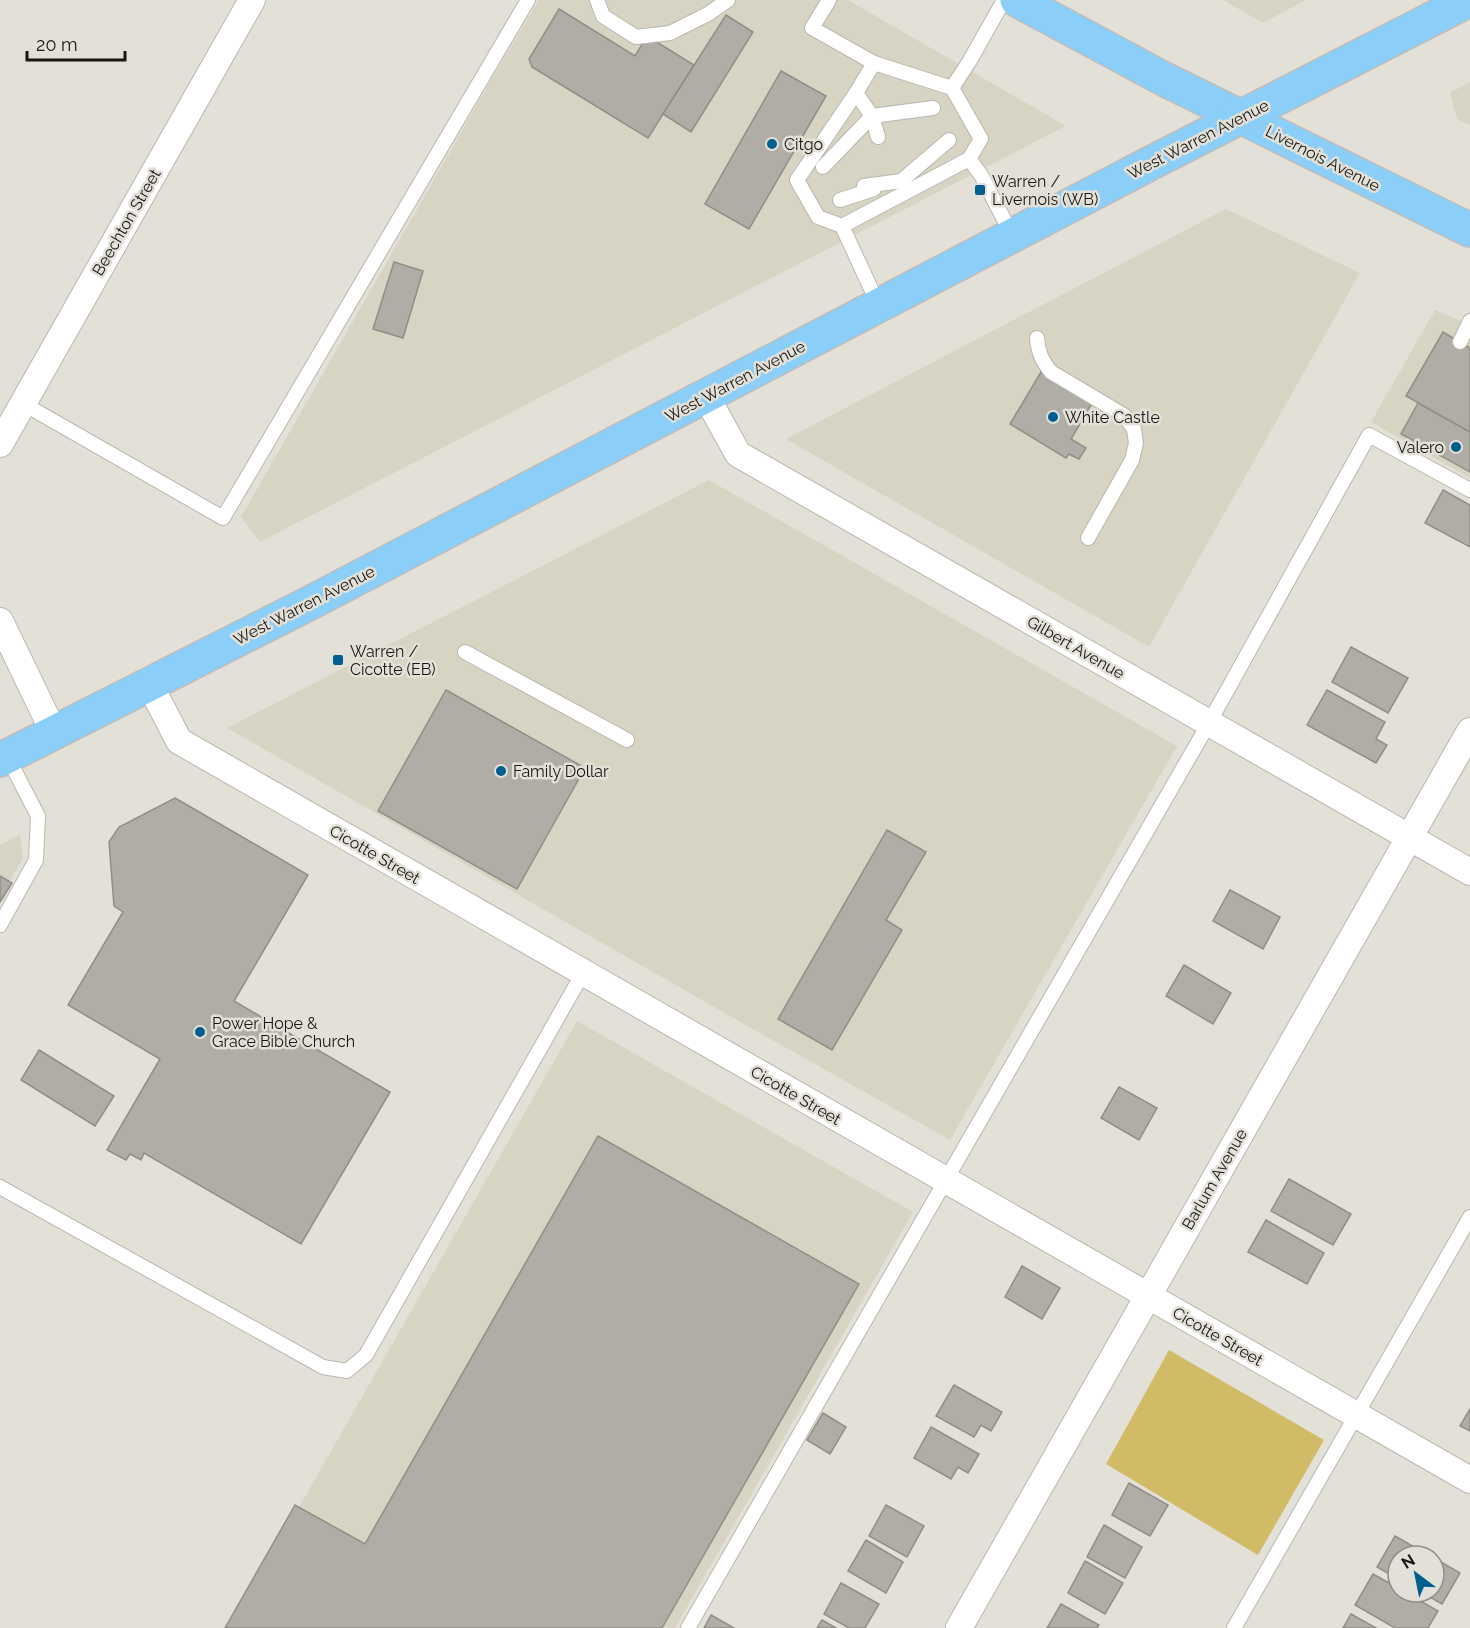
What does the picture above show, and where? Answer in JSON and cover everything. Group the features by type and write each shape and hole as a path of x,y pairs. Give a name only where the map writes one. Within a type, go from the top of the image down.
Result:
{"main road":[{"name":"Livernois Avenue","path":"1017,0 1164,79 1470,230"},
{"name":"West Warren Avenue","path":"4,758 150,685 1469,0"}],"street":[{"name":"Beechton Street","path":"0,444 252,0"},
{"name":"Gilbert Avenue","path":"706,396 738,454 1470,872"},
{"path":"0,621 54,733"},
{"name":"Cicotte Street","path":"150,685 179,741 1470,1480"},
{"name":"Barlum Avenue","path":"959,1628 1470,732"}],"lane":[{"path":"22,403 224,518 528,0"},
{"path":"597,0 603,16 636,37 670,33 708,14 728,0"},
{"path":"829,0 812,28 874,63 952,88 981,139 969,159 840,200"},
{"path":"952,88 1004,0"},
{"path":"874,63 797,180 818,217 842,226 879,306"},
{"path":"856,93 872,116 878,137"},
{"path":"823,167 872,116 933,108"},
{"path":"872,116 910,120"},
{"path":"846,154 872,116"},
{"path":"842,226 901,181 949,140"},
{"path":"864,186 901,181 927,152"},
{"path":"969,159 981,175 1012,236"},
{"path":"1037,338 1038,350 1051,372 1125,416 1134,429 1136,443 1132,460 1088,538"},
{"path":"688,1628 1209,723 1369,435 1470,490"},
{"path":"465,652 627,740"},
{"path":"0,925 36,860 38,816 4,758"},
{"path":"0,1186 322,1367 347,1371 366,1355 583,973"},
{"path":"1234,1628 1470,1217"}],"shaded area":[{"path":"539,0 848,0 1066,126 260,542 241,517"},
{"path":"1223,0 1306,0 1263,23"},
{"path":"1470,82 1470,125 1457,119 1450,93"},
{"path":"1226,209 1360,273 1149,647 786,439"},
{"path":"1435,310 1470,325 1470,478 1371,422"},
{"path":"709,480 1177,746 950,1140 227,728"},
{"path":"20,834 23,858 0,898 0,845"},
{"path":"577,1021 913,1212 675,1628 230,1628"},
{"path":"1169,1350 1324,1440 1258,1555 1106,1464"}],"building":[{"path":"559,9 635,56 647,36 694,65 648,138 532,67 529,59"},
{"path":"726,15 753,32 691,132 663,114"},
{"path":"781,71 826,96 749,229 705,204"},
{"path":"394,262 423,271 403,338 373,329"},
{"path":"1443,332 1470,348 1470,432 1406,396"},
{"path":"1041,372 1092,403 1071,439 1086,448 1079,459 1069,454 1066,458 1010,424"},
{"path":"1418,403 1470,432 1470,472 1401,434"},
{"path":"1443,490 1470,505 1470,547 1425,523"},
{"path":"1351,647 1408,678 1388,713 1332,682"},
{"path":"446,690 585,768 517,889 378,811"},
{"path":"1327,690 1385,722 1376,739 1387,745 1376,763 1307,725"},
{"name":"Power Hope & Grace Bible Church","path":"175,798 308,875 234,1001 390,1092 301,1244 144,1153 141,1160 130,1154 126,1160 107,1150 160,1059 68,1005 123,912 114,906 109,842 119,827"},
{"path":"887,830 926,852 886,920 902,930 832,1050 778,1019"},
{"path":"0,876 12,883 0,902"},
{"path":"1230,890 1280,917 1263,949 1213,921"},
{"path":"1184,965 1231,993 1213,1024 1166,996"},
{"path":"39,1050 114,1096 95,1126 21,1080"},
{"path":"1119,1087 1157,1108 1139,1140 1101,1118"},
{"path":"598,1136 859,1284 662,1628 225,1628 295,1505 365,1544"},
{"path":"1289,1179 1351,1214 1333,1245 1271,1211"},
{"path":"1266,1220 1324,1253 1307,1284 1248,1252"},
{"path":"1022,1266 1060,1288 1042,1319 1005,1297"},
{"path":"954,1385 1002,1412 991,1431 981,1425 974,1437 936,1416"},
{"path":"1470,1409 1470,1431 1460,1426"},
{"path":"823,1413 846,1427 830,1454 807,1440"},
{"path":"931,1427 979,1454 968,1473 958,1467 951,1479 914,1458"},
{"path":"1129,1483 1168,1505 1150,1536 1112,1515"},
{"path":"886,1505 924,1526 907,1557 869,1536"},
{"path":"1104,1525 1142,1547 1125,1578 1087,1557"},
{"path":"1395,1536 1409,1544 1390,1544"},
{"path":"866,1540 903,1562 886,1593 848,1571"},
{"path":"1386,1552 1386,1572 1377,1567"},
{"path":"1085,1561 1123,1583 1105,1614 1068,1593"},
{"path":"1446,1565 1460,1573 1446,1597"},
{"path":"1373,1574 1386,1581 1386,1604 1426,1604 1438,1611 1428,1628 1395,1628 1355,1605"},
{"path":"841,1583 879,1604 865,1628 849,1628 824,1614"},
{"path":"1061,1604 1099,1625 1097,1628 1047,1628"},
{"path":"1351,1614 1376,1628 1343,1628"},
{"path":"711,1615 734,1628 704,1628"},
{"path":"822,1620 836,1628 817,1628"}],"place":[{"name":"Citgo","path":"772,144"},
{"name":"Warren / Livernois (WB)","path":"980,190"},
{"name":"White Castle","path":"1053,417"},
{"name":"Valero","path":"1456,447"},
{"name":"Warren / Cicotte (EB)","path":"338,660"},
{"name":"Family Dollar","path":"501,771"},
{"name":"Power Hope & Grace Bible Church","path":"200,1032"}]}
